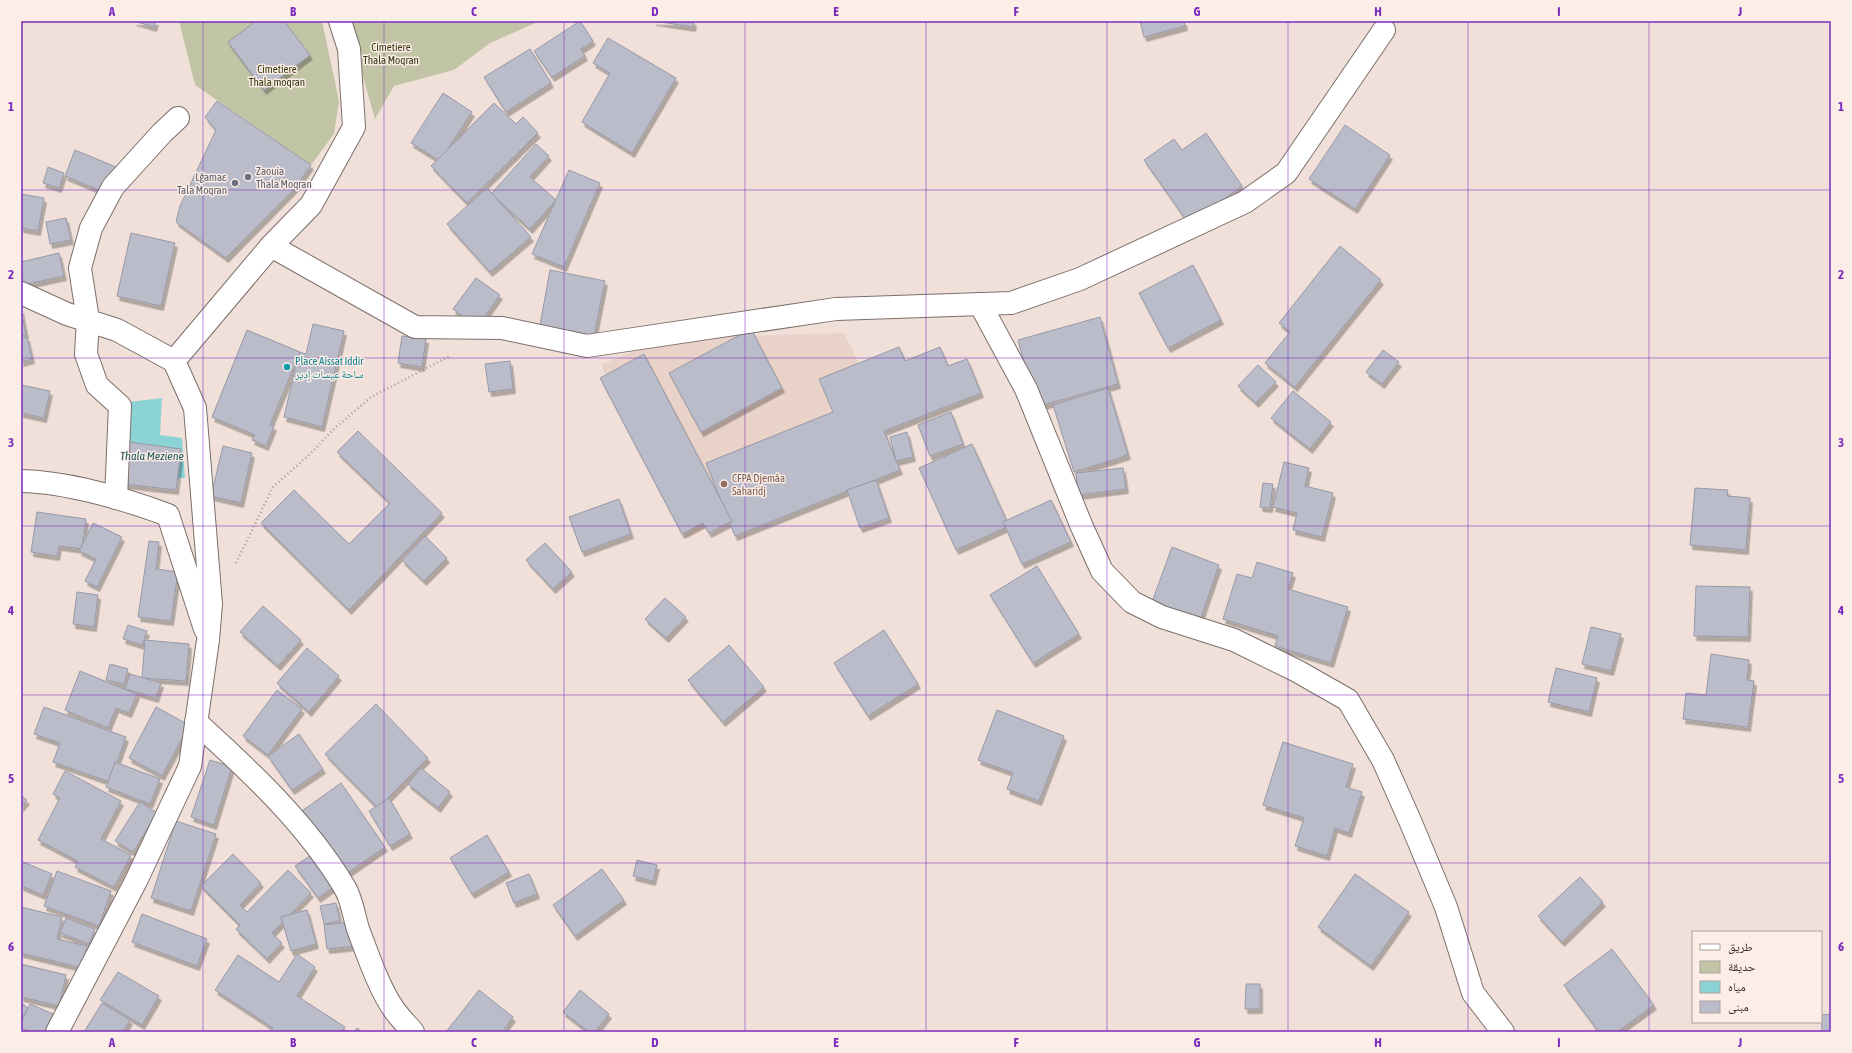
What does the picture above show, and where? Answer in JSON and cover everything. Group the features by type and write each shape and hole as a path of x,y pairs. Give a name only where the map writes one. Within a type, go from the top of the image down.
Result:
{"street":[{"path":"174,361 271,246 311,205 354,127 349,49 340,21"},
{"path":"271,246 415,327 502,328 587,346 836,309 1011,303 1080,279 1245,202 1286,173 1384,30"},
{"path":"111,497 120,406 97,385 86,354 88,320 80,268 92,228 113,187 162,133 178,118"},
{"path":"21,293 67,314 117,330 174,361 195,408 211,604 208,640 190,766 136,881 57,1032"},
{"path":"980,304 1026,389 1082,527 1102,571 1132,602 1162,617 1234,640 1297,671 1348,700 1383,760 1411,822 1446,907 1473,993 1503,1032"},
{"path":"21,481 44,482 137,503 168,515 208,640"},
{"path":"196,722 274,797 314,841 346,890 358,928 377,977 394,1010 413,1032"}],"path":[{"path":"234,568 273,487 311,453 334,429 371,397 457,352"}],"shaded area":[{"name":"CFPA Djemâa Saharidj","path":"844,333 891,428 687,539 601,365 662,338"}],"green space":[{"name":"Cimetiere Thala moqran","path":"179,21 322,21 339,101 334,134 311,165 195,85"},
{"name":"Cimetiere Thala Moqran","path":"347,21 540,21 490,43 454,70 394,86 375,119"}],"water":[{"name":"Thala Meziene","path":"162,398 160,435 182,438 185,478 129,477 129,402"}],"building":[{"path":"134,21 156,21 154,27"},
{"path":"256,21 284,21 310,55 264,90 228,42"},
{"path":"580,21 593,41 581,49 585,56 552,77 534,51"},
{"path":"654,21 694,21 693,27"},
{"path":"1140,21 1184,21 1185,26 1144,37"},
{"path":"608,38 676,78 632,153 582,122 610,73 593,63"},
{"path":"530,49 551,83 506,112 484,77"},
{"path":"443,93 472,112 440,161 411,143"},
{"name":"Zaouia Thala Moqran","path":"217,101 311,165 295,188 226,258 176,222 180,206 216,130 205,117"},
{"path":"494,103 516,124 523,117 538,133 467,203 431,166"},
{"path":"1345,125 1390,155 1355,209 1309,179"},
{"path":"1206,133 1242,186 1189,224 1144,160 1174,139 1182,150"},
{"path":"536,144 549,156 530,177 556,200 530,229 491,194"},
{"path":"75,150 121,169 111,195 65,176"},
{"path":"48,167 64,173 59,188 43,183"},
{"path":"569,170 600,183 564,267 532,254"},
{"path":"487,188 531,237 490,272 447,224"},
{"path":"21,194 44,198 38,231 21,228"},
{"path":"66,218 71,240 50,244 46,222"},
{"path":"131,233 175,243 161,306 117,296"},
{"path":"1340,246 1381,280 1295,387 1265,363 1290,332 1279,323"},
{"path":"59,253 64,276 23,285 21,262"},
{"path":"1193,265 1221,320 1168,348 1139,293"},
{"path":"550,270 605,281 594,336 540,325"},
{"path":"476,278 500,295 477,327 453,309"},
{"path":"21,309 26,335 21,336"},
{"path":"1100,317 1118,384 1036,407 1018,340"},
{"path":"313,324 344,331 322,427 284,417 299,352 306,354"},
{"path":"751,329 782,388 701,432 669,373"},
{"path":"247,330 300,352 270,425 274,426 266,446 252,440 255,435 212,417"},
{"path":"402,336 426,339 422,367 398,363"},
{"path":"27,337 32,359 21,362 21,338"},
{"path":"899,347 905,361 940,347 948,366 967,359 981,393 884,431 900,470 735,536 706,463 833,412 819,379"},
{"path":"1383,350 1399,362 1382,384 1366,372"},
{"path":"644,354 732,521 709,533 703,523 682,534 600,378"},
{"path":"510,361 513,389 489,392 485,364"},
{"path":"1258,365 1276,382 1256,403 1238,386"},
{"path":"21,385 50,391 44,418 21,413"},
{"path":"1108,388 1128,455 1074,472 1053,405"},
{"path":"1293,391 1331,422 1310,449 1271,418"},
{"path":"951,412 963,444 930,456 918,425"},
{"path":"358,431 442,513 349,610 261,523 294,490 349,544 390,503 337,452"},
{"path":"907,432 913,457 896,461 890,437"},
{"path":"129,442 181,449 176,490 124,484"},
{"path":"972,444 1009,526 956,550 919,468"},
{"path":"223,446 252,453 241,503 211,496"},
{"path":"1284,462 1309,468 1305,486 1333,493 1322,537 1293,530 1297,513 1273,507"},
{"path":"1123,468 1126,489 1078,495 1076,473"},
{"path":"876,480 889,518 860,528 847,490"},
{"path":"1263,483 1273,484 1270,508 1260,507"},
{"path":"1695,488 1728,490 1727,496 1750,498 1746,550 1690,545"},
{"path":"619,499 631,534 582,552 569,517"},
{"path":"1051,500 1071,542 1022,564 1003,522"},
{"path":"37,512 86,519 82,549 59,546 57,556 31,552"},
{"path":"93,523 122,537 97,587 85,581 96,559 79,551"},
{"path":"425,536 447,558 424,581 402,560"},
{"path":"149,541 159,542 156,569 178,572 171,621 138,617"},
{"path":"545,543 572,572 553,589 526,560"},
{"path":"1172,547 1219,565 1200,620 1152,602"},
{"path":"1257,562 1293,573 1288,589 1348,607 1331,663 1275,646 1278,636 1223,619 1237,574 1252,578"},
{"path":"1037,566 1079,634 1033,663 990,595"},
{"path":"1696,586 1750,587 1748,637 1694,636"},
{"path":"77,592 98,595 94,627 73,624"},
{"path":"665,598 686,617 666,638 645,619"},
{"path":"263,606 301,640 278,666 240,632"},
{"path":"128,625 147,631 142,645 123,639"},
{"path":"1591,627 1621,634 1611,671 1582,664"},
{"path":"884,630 918,684 868,716 834,663"},
{"path":"145,640 189,644 186,681 142,678"},
{"path":"729,645 764,687 723,722 688,680"},
{"path":"307,648 339,676 309,712 277,683"},
{"path":"1711,654 1749,660 1747,680 1754,681 1748,727 1683,719 1686,693 1706,695"},
{"path":"110,664 128,669 124,684 106,680"},
{"path":"1556,668 1597,678 1589,712 1548,702"},
{"path":"80,671 137,694 129,713 116,708 108,728 65,710"},
{"path":"130,674 161,683 156,698 125,689"},
{"path":"277,690 302,709 268,755 243,736"},
{"path":"376,704 428,758 378,808 325,754"},
{"path":"44,707 126,737 110,782 53,762 60,743 34,734"},
{"path":"156,707 189,725 162,776 129,758"},
{"path":"997,710 1064,736 1039,801 1007,789 1013,773 978,760"},
{"path":"299,734 323,769 292,790 268,756"},
{"path":"1283,742 1353,764 1346,787 1362,792 1349,833 1335,828 1327,856 1295,846 1304,818 1263,805"},
{"path":"210,760 232,767 214,825 191,817"},
{"path":"115,762 160,779 150,804 106,787"},
{"path":"421,768 450,792 438,808 408,784"},
{"path":"65,771 121,801 101,839 131,855 114,887 75,867 78,861 38,840 60,798 53,794"},
{"path":"341,783 385,847 343,876 299,813"},
{"path":"21,796 27,800 21,807"},
{"path":"389,798 410,834 390,846 369,811"},
{"path":"140,802 157,813 133,852 115,841"},
{"path":"176,821 216,834 191,911 151,898"},
{"path":"487,835 509,872 472,894 450,858"},
{"path":"314,853 336,885 318,898 295,866"},
{"path":"233,854 261,883 240,905 247,912 288,870 311,893 272,933 282,943 267,959 236,929 240,925 201,886"},
{"path":"637,860 657,865 653,881 633,876"},
{"path":"21,861 52,874 43,895 21,886"},
{"path":"602,869 624,900 575,936 553,905"},
{"path":"57,871 111,891 99,926 44,906"},
{"path":"529,874 537,894 514,903 506,883"},
{"path":"1355,874 1409,912 1371,966 1318,927"},
{"path":"1580,877 1603,902 1562,942 1538,916"},
{"path":"336,903 340,921 324,924 320,906"},
{"path":"21,907 62,917 57,939 87,946 82,968 21,953"},
{"path":"307,910 316,944 291,951 281,917"},
{"path":"142,914 207,939 197,966 132,942"},
{"path":"66,918 95,929 89,944 60,933"},
{"path":"352,922 355,946 327,949 324,925"},
{"path":"1612,949 1654,1005 1617,1032 1599,1032 1564,985"},
{"path":"297,954 315,967 297,996 345,1027 341,1032 270,1032 273,1028 215,990 238,955 279,982"},
{"path":"21,964 66,975 59,1006 21,997"},
{"path":"118,972 159,996 142,1025 100,1000"},
{"path":"1246,984 1260,984 1260,1009 1245,1009"},
{"path":"479,990 513,1017 502,1032 446,1032"},
{"path":"580,990 609,1014 595,1032 589,1032 563,1012"},
{"path":"21,1003 28,1008 21,1020"},
{"path":"102,1003 130,1020 123,1032 84,1032"},
{"path":"30,1004 53,1014 44,1032 31,1032 21,1028 21,1022"},
{"path":"1831,1014 1831,1032 1822,1032 1822,1015"},
{"path":"357,1028 362,1032 354,1032"}],"place":[{"name":"Zaouia Thala Moqran","path":"248,177"},
{"name":"Lǧamaε Tala Moqran","path":"235,183"},
{"name":"Place Aissat Iddir ساحة عيسات إدير","path":"287,367"},
{"name":"CFPA Djemâa Saharidj","path":"724,484"}]}
